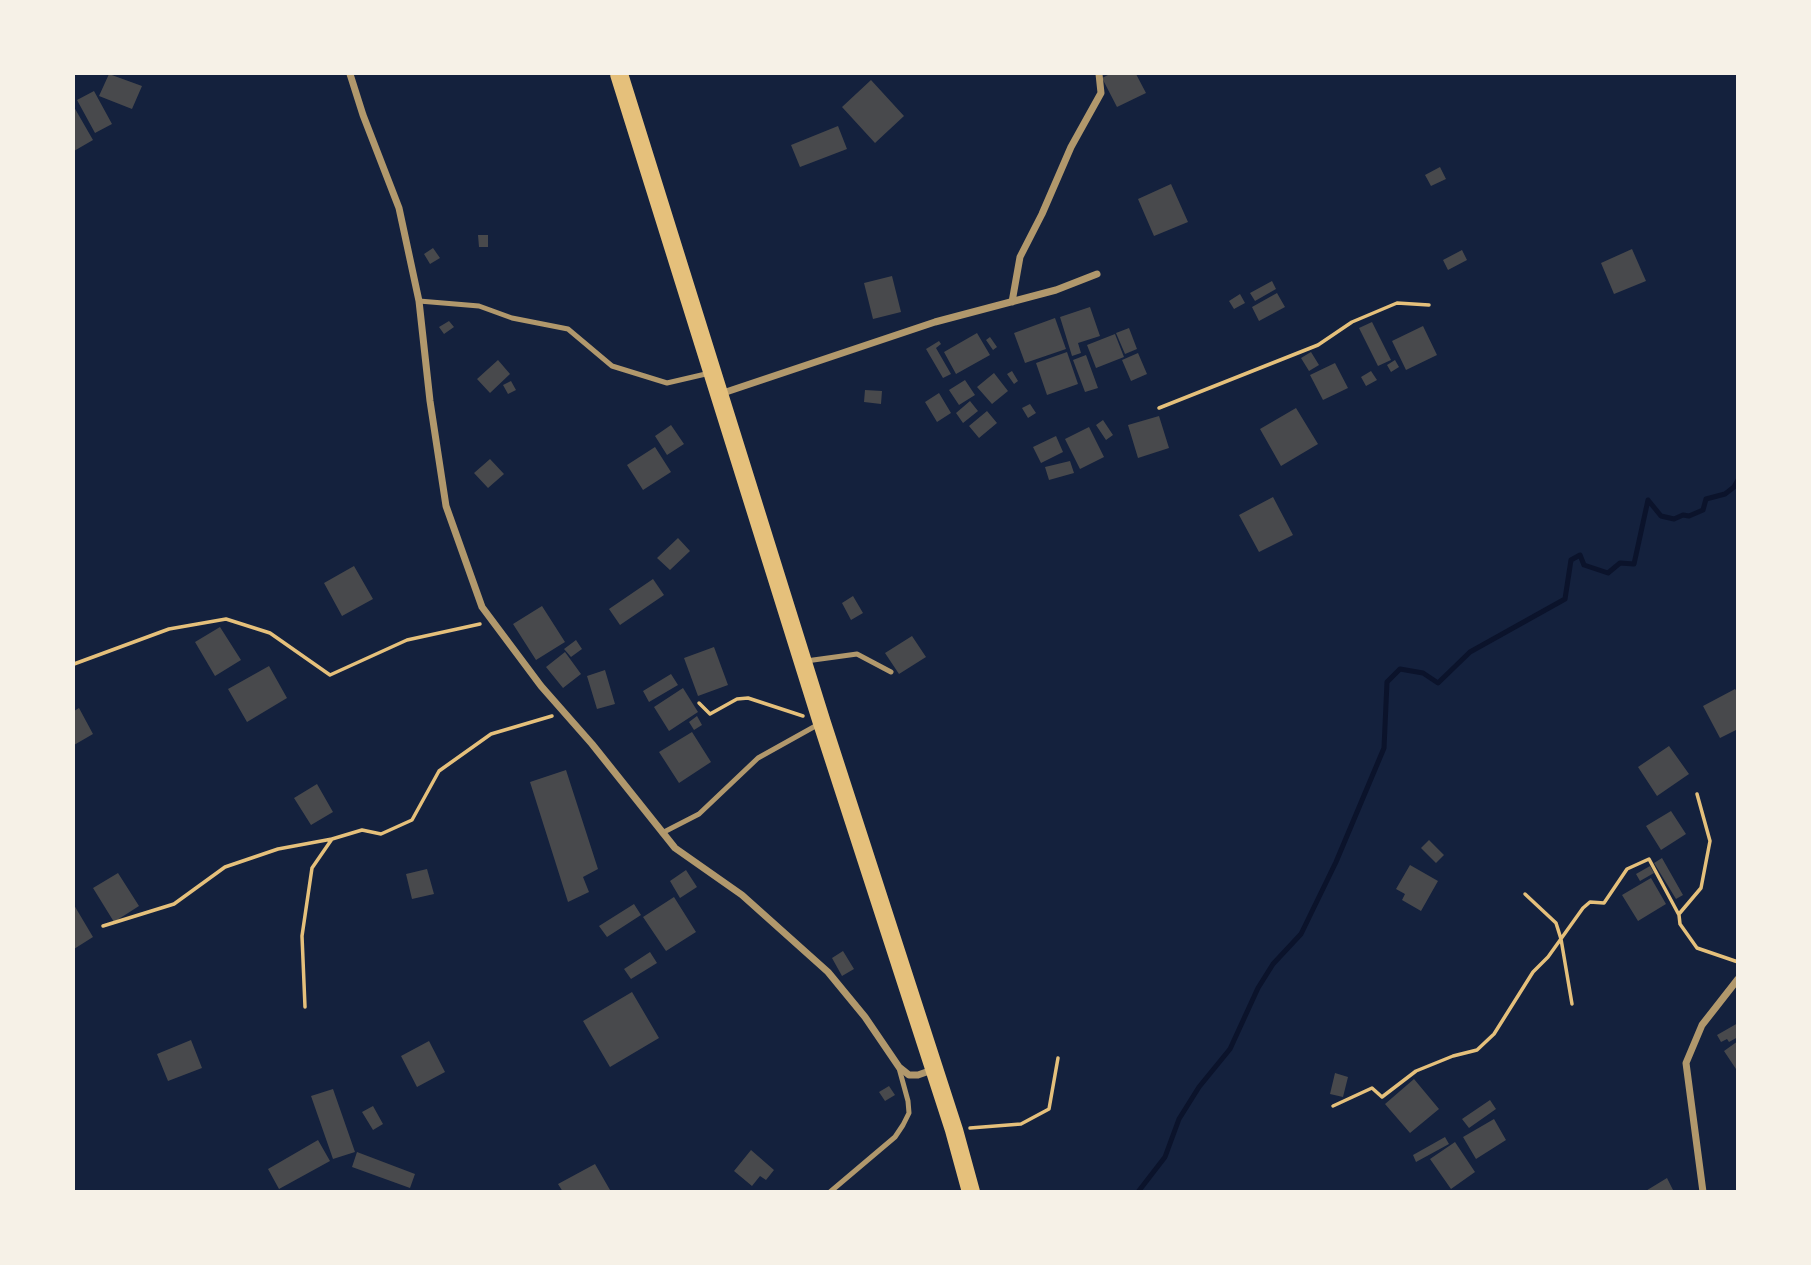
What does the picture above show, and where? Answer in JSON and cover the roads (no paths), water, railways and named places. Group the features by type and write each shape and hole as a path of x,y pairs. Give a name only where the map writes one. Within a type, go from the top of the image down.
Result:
{"highway":[{"path":"619,74 822,723 935,1069 971,1192"}],"street":[{"path":"350,74 399,208 419,301 430,401 446,506 482,607 541,686 675,848 742,895 828,972 865,1017 899,1067 909,1075 935,1069"},
{"path":"1012,302 1020,257 1071,147 1101,93 1099,74"},
{"path":"720,395 935,322 1056,290 1097,274"},
{"path":"1703,1192 1686,1063 1702,1025 1738,979"}],"lane":[{"path":"419,301 479,306 512,318 568,329 612,366 667,383 713,372"},
{"path":"803,662 857,654 891,672"},
{"path":"662,832 699,814 758,758 822,723"},
{"path":"831,1192 895,1137 903,1125 909,1113 899,1067"}],"waterway":[{"path":"1138,1192 1165,1157 1179,1119 1199,1087 1230,1049 1258,988 1273,964 1301,934 1336,862 1384,748 1387,682 1400,669 1423,673 1438,683 1470,652 1565,599 1571,560 1580,555 1584,565 1608,573 1620,563 1634,564 1648,500 1661,516 1674,519 1683,515 1689,516 1703,510 1706,499 1725,494 1738,480"}]}
